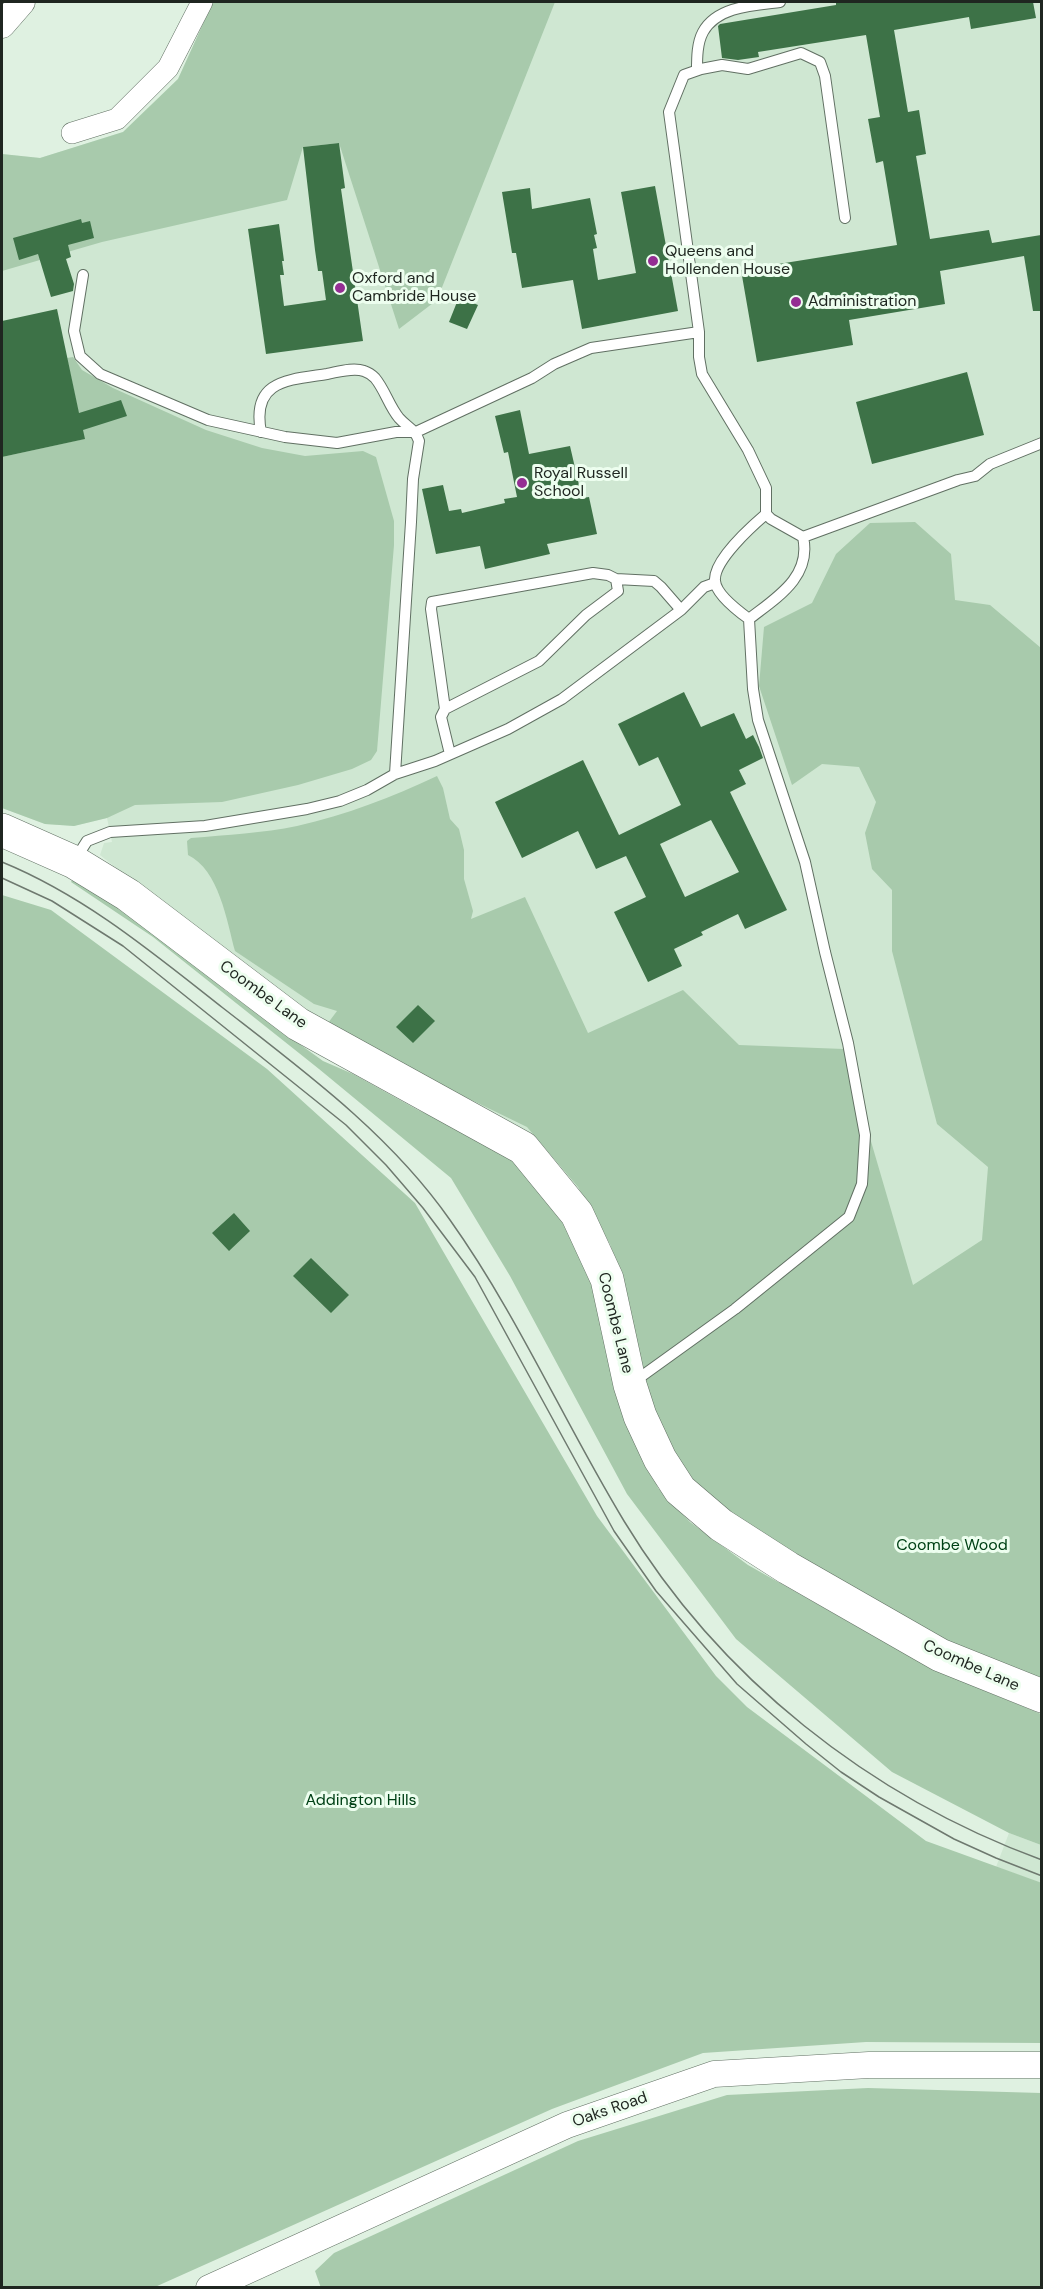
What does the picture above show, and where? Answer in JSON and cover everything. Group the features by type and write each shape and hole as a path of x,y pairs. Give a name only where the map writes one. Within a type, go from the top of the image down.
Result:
{"main road":[{"name":"Coombe Lane","path":"2,830 74,862 128,895 298,1024 523,1148 577,1214 607,1279 630,1384 643,1425 680,1490 722,1525 788,1568 940,1654 1041,1696"}],"street":[{"path":"2,25 22,2"},
{"path":"72,132 117,119 168,68 202,2"},
{"name":"Oaks Road","path":"209,2288 567,2125 714,2074 869,2066 1041,2065"}],"lane":[{"path":"697,70 698,51 703,33 712,21 727,12 780,2"},
{"path":"749,619 793,584 805,549 802,537 766,514 766,488 748,450 702,374 699,332 669,112 684,75 722,65 748,69 801,53 820,62 825,76 845,219"},
{"path":"83,275 74,331 80,356 100,374 208,420 285,437 337,442 396,432 416,432 591,348 699,332"},
{"path":"261,432 259,415 261,405 274,385 292,379 359,370 375,379 398,417 416,432 419,441 411,500 395,774"},
{"path":"802,537 958,480 975,476 990,464 1041,443"},
{"path":"630,1384 735,1309 849,1216 862,1184 865,1135 848,1043 805,862 758,720 753,689 749,619 729,603 715,583 715,575 737,540 766,514"},
{"path":"450,754 441,717 445,709 431,609 432,602 510,590 593,573 608,575 616,579 654,581 681,610"},
{"path":"445,709 538,661 586,615 618,591 616,579"},
{"path":"74,862 87,841 110,832 205,826 307,809 340,801 367,790 395,774 508,729 562,699 681,610 704,587 715,583"}],"shaded area":[{"name":"Royal Russell School","path":"213,2 1041,2 1041,1380 695,1478 586,1208 235,963 100,855 104,843 112,842 107,818 74,826 45,824 2,808 2,154 40,158 123,132 178,79"},
{"path":"1009,1833 1041,1845 1041,1883 996,1867"}],"green space":[{"path":"213,2 555,2 437,300 399,329 339,143 303,147 287,200 102,242 2,271 2,154 40,158 123,132 178,79"},
{"path":"73,357 82,370 113,388 206,430 262,448 305,456 363,451 376,457 394,521 394,545 377,751 371,760 352,769 298,785 222,802 135,805 107,818 74,826 45,824 2,808 2,457 84,439 67,358"},
{"name":"Coombe Wood","path":"915,522 951,554 955,600 990,605 1041,648 1041,1683 952,1648 747,1526 691,1481 656,1428 639,1367 630,1305 610,1244 578,1187 527,1127 455,1092 328,1023 337,1011 314,1004 235,951 225,911 214,884 199,862 188,855 187,841 191,838 245,834 315,822 368,805 437,776 443,788 450,819 459,829 464,850 464,879 473,911 471,919 525,897 588,1033 683,990 739,1045 844,1049 913,1285 982,1240 988,1167 937,1124 892,951 892,890 872,869 865,833 876,802 859,767 822,764 792,785 759,686 764,627 812,603 836,554 870,523"},
{"path":"74,877 164,935 226,991 323,1061 353,1074 418,1110 482,1139 521,1164 567,1228 591,1283 645,1455 658,1488 690,1522 748,1565 932,1669 1041,1714 1041,1845 1009,1833 892,1772 736,1639 627,1494 510,1276 451,1178 153,937 71,882"},
{"name":"Addington Hills","path":"2,895 51,910 267,1069 415,1203 597,1516 716,1676 747,1707 926,1841 1042,1883 1041,2043 866,2042 703,2053 552,2109 155,2287 2,2287"},
{"path":"868,2088 1041,2093 1041,2287 321,2288 315,2271 334,2253 578,2141 727,2095"}],"building":[{"path":"836,2 1033,2 1036,18 971,29 969,17 894,30 908,112 919,110 926,154 916,156 930,239 989,230 992,243 1041,235 1041,311 1033,311 1024,256 940,271 945,304 849,320 853,345 757,362 741,270 897,245 883,161 876,163 868,119 880,117 866,35 758,52 759,57 738,60 722,58 718,26 720,24 836,5"},
{"name":"Oxford and Cambride House","path":"339,143 345,188 341,189 363,341 266,354 248,229 279,224 284,261 282,261 284,275 280,275 284,306 326,300 322,271 318,271 303,147"},
{"name":"Queens and Hollenden House","path":"655,186 678,311 582,329 573,280 522,288 516,253 512,253 502,192 530,188 532,209 590,198 597,234 594,235 597,248 593,249 598,280 636,273 621,192"},
{"path":"81,219 82,223 90,221 94,238 68,245 71,257 66,259 74,284 73,291 51,297 38,254 19,260 13,238"},
{"path":"459,297 478,305 467,329 449,322"},
{"path":"57,309 79,413 121,400 127,416 83,430 85,439 2,457 2,321"},
{"path":"967,372 984,435 872,464 856,402"},
{"path":"520,410 529,454 570,446 582,498 589,497 597,534 547,544 550,554 485,569 480,546 436,554 422,489 443,485 449,511 461,509 462,513 505,503 504,499 517,497 508,452 504,453 495,416"},
{"path":"684,692 701,727 734,713 746,739 753,735 763,758 739,770 746,784 730,792 787,910 745,929 738,914 701,932 703,935 674,949 682,966 648,982 614,912 646,897 626,856 596,869 578,831 522,858 495,802 583,760 619,835 681,805 658,757 639,766 618,724","holes":["711,820 739,872 685,897 660,844"]},
{"path":"418,1005 435,1021 413,1043 396,1027"},
{"path":"234,1213 250,1231 229,1251 212,1233"},
{"path":"311,1258 349,1295 331,1313 293,1276"}],"tram line":[{"path":"2,862 62,891 144,947 315,1080 374,1132 401,1160 427,1189 474,1256 519,1330 624,1521 662,1578 705,1631 753,1681 804,1726 859,1766 917,1803 979,1834 1042,1860"},
{"path":"2,878 52,901 123,946 346,1125 386,1165 423,1208 475,1277 614,1531 656,1591 737,1684 841,1772 879,1797 954,1839 1042,1876"}],"place":[{"name":"Queens and Hollenden House","path":"653,261"},
{"name":"Oxford and Cambride House","path":"340,288"},
{"name":"Administration","path":"796,302"},
{"name":"Royal Russell School","path":"522,483"}]}
